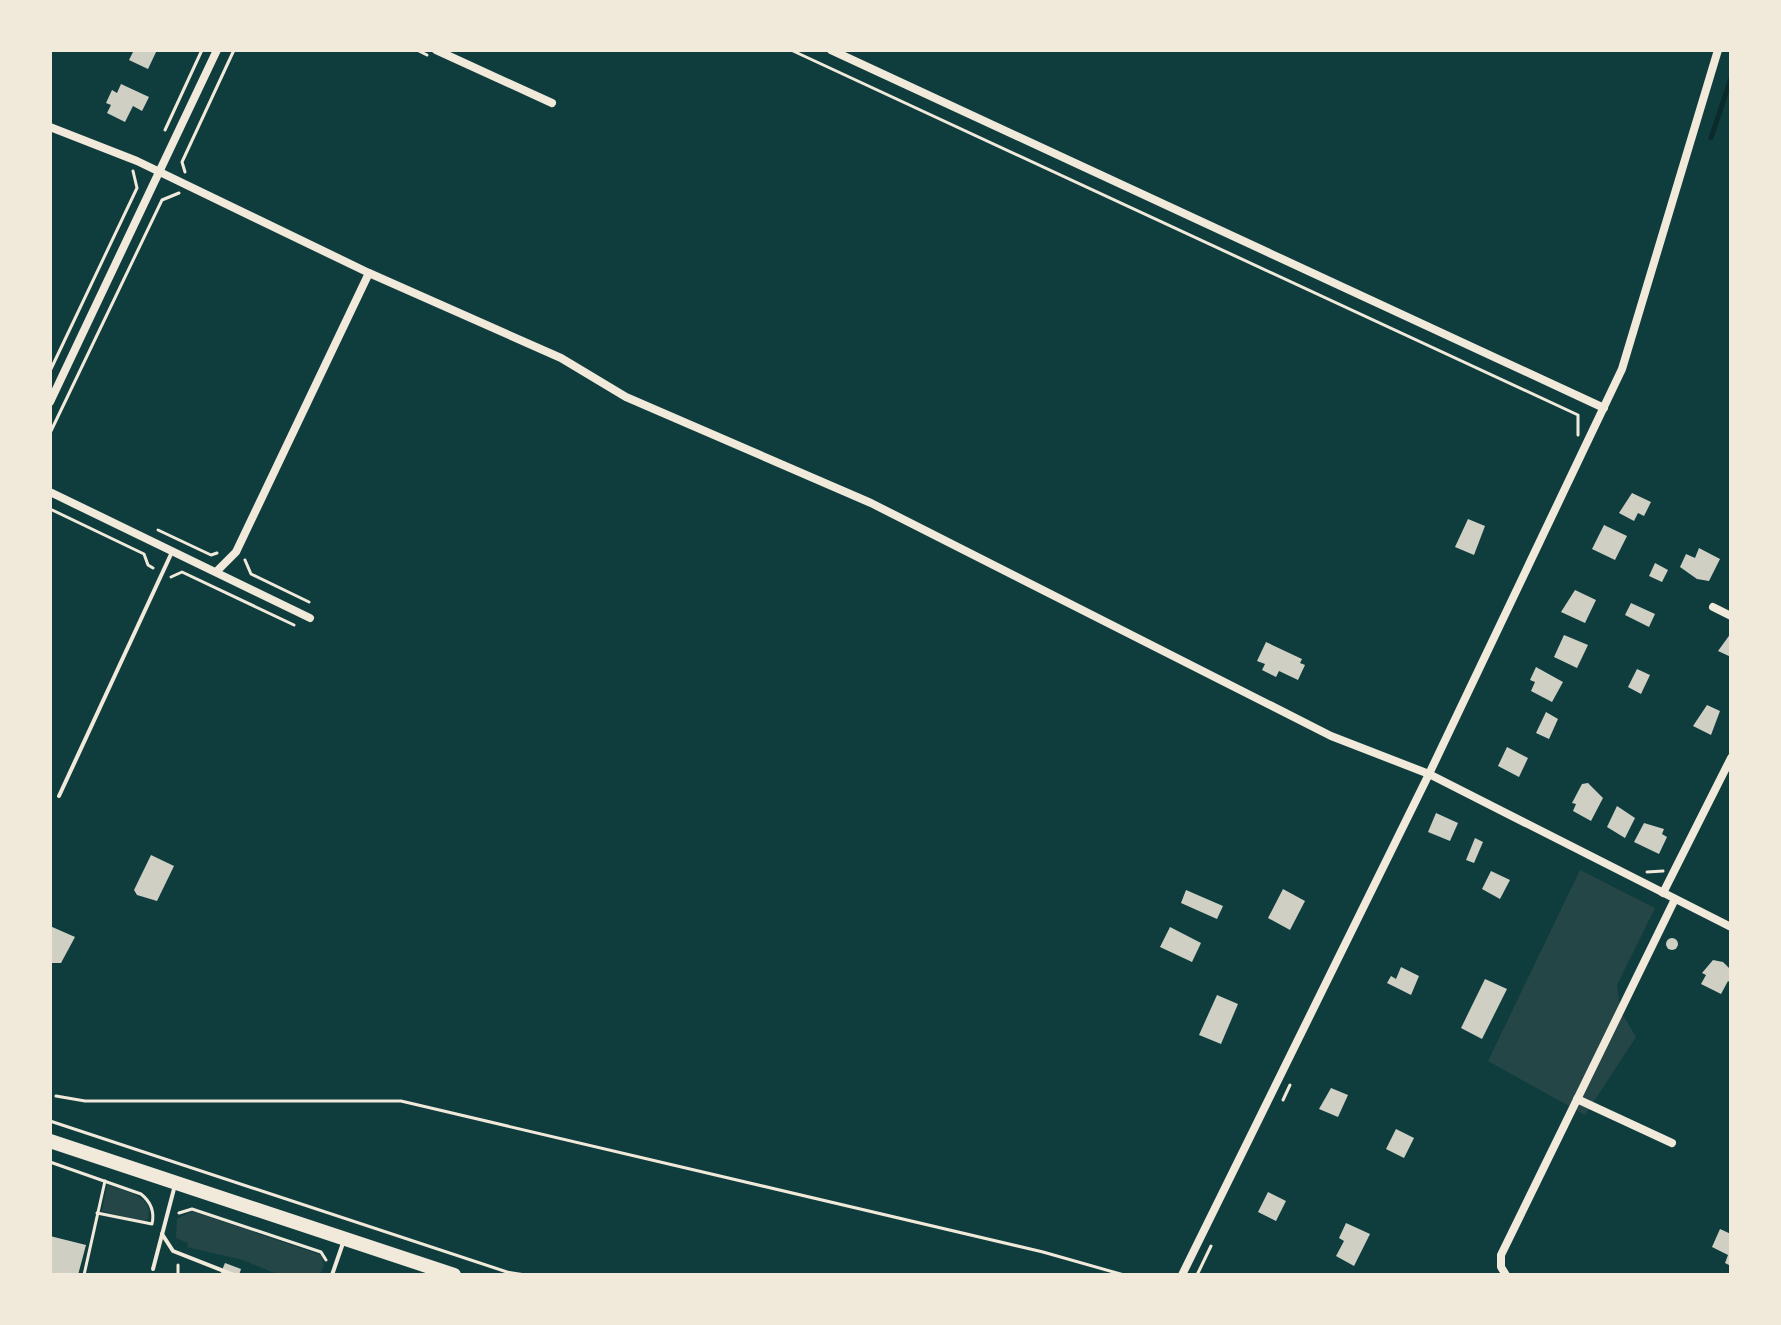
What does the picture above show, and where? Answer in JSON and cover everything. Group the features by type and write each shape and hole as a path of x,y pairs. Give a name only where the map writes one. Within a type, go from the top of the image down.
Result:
{"main road":[{"path":"50,1141 454,1275"}],"street":[{"path":"50,402 217,50"},
{"path":"436,50 552,103"},
{"path":"831,50 1604,408"},
{"path":"1182,1275 1429,774 1622,369 1718,50"},
{"path":"50,127 137,161 180,190 561,358 626,397 871,503 1331,736 1429,774 1731,927"},
{"path":"217,571 235,553 369,273"},
{"path":"50,492 310,618"},
{"path":"1713,607 1731,616"},
{"path":"1663,893 1731,758"},
{"path":"1506,1275 1501,1267 1501,1255 1675,899"},
{"path":"1577,1099 1672,1143"}],"lane":[{"path":"59,796 172,552"},
{"path":"153,1269 176,1183"},
{"path":"162,1234 173,1251 234,1275"},
{"path":"332,1275 344,1239"}],"path":[{"path":"159,142 202,50"},
{"path":"50,433 162,200 180,190 186,174 182,162 234,50"},
{"path":"791,50 1578,415"},
{"path":"50,371 137,188 131,174 137,161"},
{"path":"180,190 192,200"},
{"path":"157,530 211,555 226,551 244,557 251,574 309,602"},
{"path":"1281,1104 1292,1080"},
{"path":"56,1096 85,1101 401,1101 1043,1252 1124,1275"},
{"path":"50,1121 507,1272 525,1275"},
{"path":"50,1162 141,1194 150,1202 152,1224 97,1213"},
{"path":"84,1275 105,1181"},
{"path":"174,1219 186,1209 192,1209 321,1252 326,1268"},
{"path":"1197,1275 1217,1234"},
{"path":"178,1265 178,1275"}],"shaded area":[{"path":"1580,870 1655,908 1617,985 1620,1010 1636,1037 1585,1115 1488,1061"},
{"path":"107,1185 143,1200 149,1211 148,1219 143,1222 102,1211"},
{"path":"192,1211 321,1255 324,1265 320,1275 279,1275 243,1260 187,1247 188,1243 176,1238 177,1219"}],"building":[{"path":"134,50 157,50 148,69 129,60"},
{"path":"121,84 149,97 142,111 133,106 125,122 107,113 111,105 106,103 112,90 117,93"},
{"path":"1632,493 1651,502 1644,516 1638,513 1634,521 1619,513"},
{"path":"1468,519 1485,526 1474,555 1455,547"},
{"path":"1604,525 1627,536 1615,560 1592,549"},
{"path":"1699,548 1720,559 1709,581 1697,579 1680,567 1686,554 1695,558"},
{"path":"1655,563 1668,570 1662,582 1649,576"},
{"path":"1575,590 1596,600 1585,623 1561,612"},
{"path":"1631,603 1655,614 1649,627 1625,615"},
{"path":"1731,633 1731,657 1718,651"},
{"path":"1564,635 1588,645 1577,668 1554,657"},
{"path":"1266,642 1302,659 1300,663 1305,665 1298,680 1279,671 1276,677 1262,670 1265,664 1257,661"},
{"path":"1536,667 1563,682 1552,702 1531,691 1535,682 1530,680"},
{"path":"1637,669 1650,675 1641,694 1628,687"},
{"path":"1707,705 1720,711 1711,735 1693,726"},
{"path":"1546,712 1558,719 1549,739 1536,733"},
{"path":"1507,747 1528,758 1519,777 1498,766"},
{"path":"1588,783 1603,798 1591,821 1573,811 1576,804 1572,803 1582,784"},
{"path":"1617,806 1635,818 1625,838 1607,827"},
{"path":"1436,813 1458,823 1450,841 1428,832"},
{"path":"1644,823 1664,829 1662,834 1667,837 1659,854 1634,842"},
{"path":"1475,838 1483,842 1474,863 1466,860"},
{"path":"151,855 174,866 157,901 137,895 134,890"},
{"path":"1491,871 1510,880 1500,899 1482,889"},
{"path":"1283,889 1305,901 1290,930 1268,918"},
{"path":"1186,890 1223,906 1217,919 1181,903"},
{"path":"50,926 75,937 61,963 50,963"},
{"path":"1170,927 1201,943 1192,962 1160,947"},
{"path":"1672,938 1678,944 1672,950 1666,944"},
{"path":"1713,960 1723,962 1731,970 1731,983 1728,981 1721,994 1701,984 1706,975 1702,973"},
{"path":"1401,967 1419,976 1411,995 1387,983 1391,976 1396,979"},
{"path":"1485,979 1507,989 1482,1039 1461,1028"},
{"path":"1217,995 1238,1004 1221,1044 1199,1035"},
{"path":"1331,1088 1348,1095 1338,1117 1319,1109"},
{"path":"1396,1129 1414,1138 1404,1158 1386,1149"},
{"path":"1268,1192 1286,1201 1276,1221 1258,1212"},
{"path":"1346,1223 1370,1234 1354,1266 1336,1256 1344,1241 1339,1238"},
{"path":"1720,1229 1731,1234 1731,1266 1725,1263 1728,1255 1712,1247"},
{"path":"50,1236 86,1245 78,1275 50,1275"},
{"path":"225,1263 241,1269 239,1275 220,1275"}],"waterway":[{"path":"1711,138 1731,78"}]}
